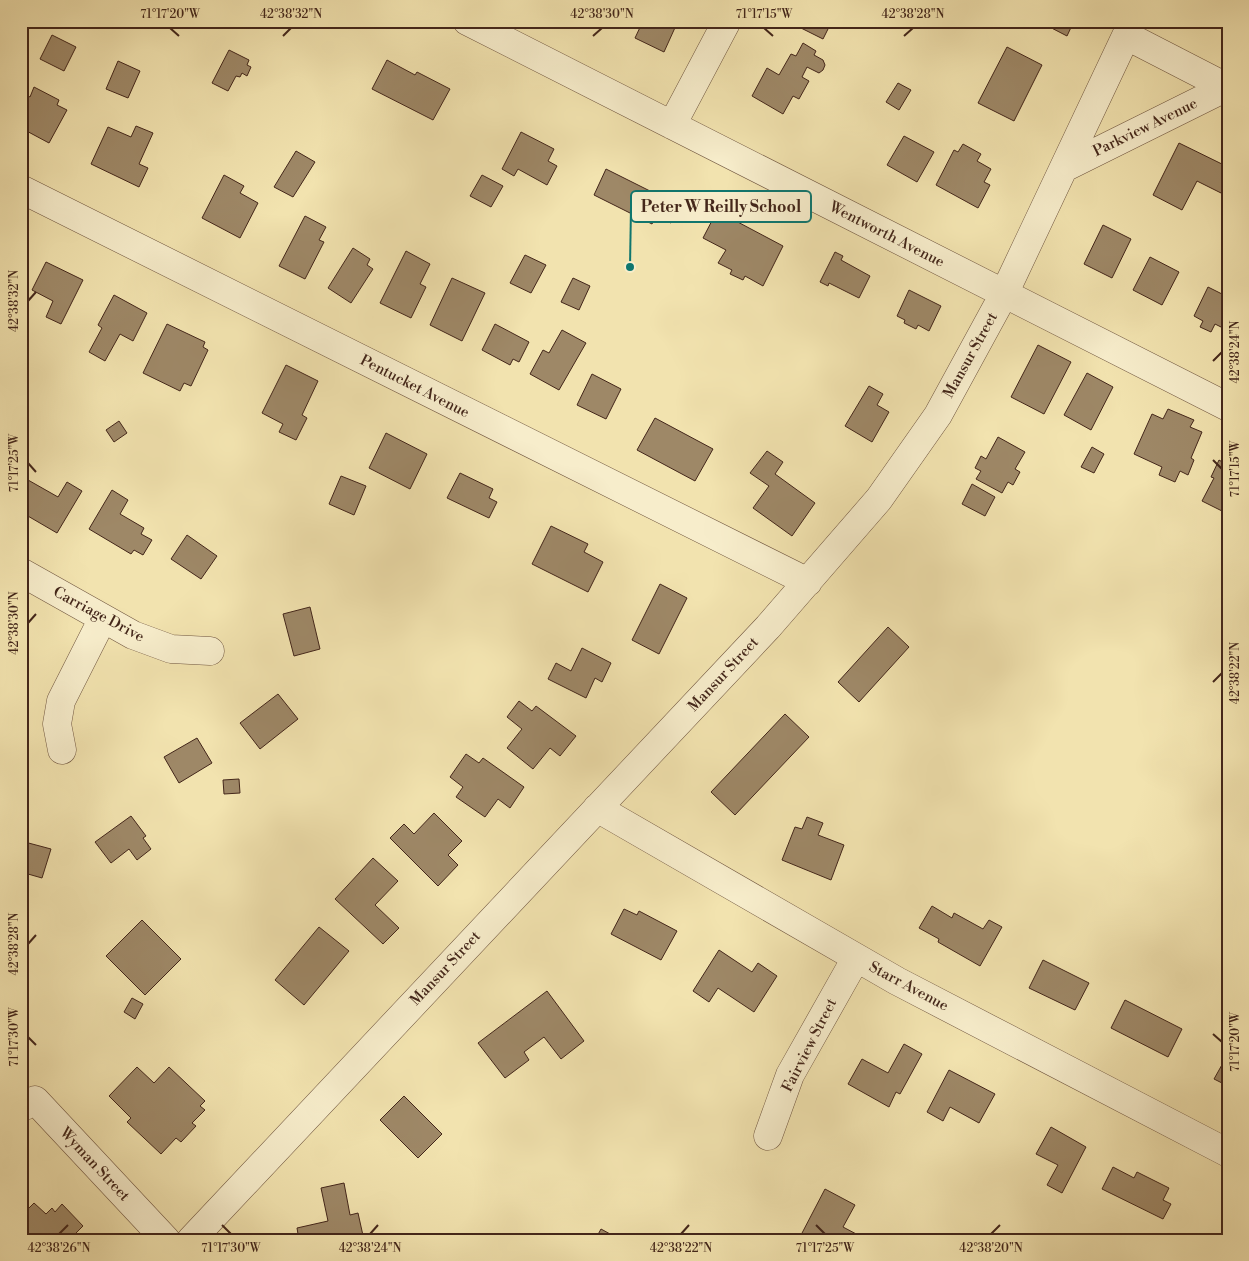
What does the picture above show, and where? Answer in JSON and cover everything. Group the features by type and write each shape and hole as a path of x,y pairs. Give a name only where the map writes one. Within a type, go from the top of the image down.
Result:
{"street":[{"name":"Wentworth Avenue","path":"467,21 1228,407"},
{"path":"672,125 727,21"},
{"name":"Parkview Avenue","path":"1130,28 1227,87"},
{"name":"Mansur Street","path":"190,1240 808,582 879,499 938,415 1004,294 1130,28"},
{"name":"Parkview Avenue","path":"1064,168 1227,87"},
{"name":"Pentucket Avenue","path":"21,189 808,582"},
{"name":"Carriage Drive","path":"21,572 133,635 172,649 210,652"},
{"path":"62,750 57,724 61,702 103,618"},
{"name":"Starr Avenue","path":"596,808 897,981 1228,1153"},
{"name":"Fairview Street","path":"768,1136 790,1075 856,958"},
{"name":"Wyman Street","path":"21,1108 35,1100 166,1240"}],"building":[{"path":"643,21 678,21 664,52 635,38"},
{"path":"794,21 832,21 823,39 793,24"},
{"path":"1038,21 1074,21 1067,36"},
{"path":"52,35 76,47 64,71 40,59"},
{"path":"803,43 816,51 814,55 823,60 825,65 819,73 807,67 802,77 809,81 799,99 793,96 783,114 752,96 767,68 779,75 791,54 796,56"},
{"path":"1007,47 1042,65 1014,121 978,103"},
{"path":"229,50 249,60 247,65 251,67 247,76 242,73 240,77 236,76 228,91 212,83"},
{"path":"387,60 415,75 417,72 450,89 433,120 372,89"},
{"path":"118,61 140,71 128,98 106,89"},
{"path":"898,83 911,90 899,110 886,102"},
{"path":"34,87 59,100 57,105 67,110 49,143 21,128 21,92 30,97"},
{"path":"136,126 153,133 139,164 148,168 139,187 91,164 108,127 131,137"},
{"path":"521,132 554,149 548,161 557,166 547,185 518,169 514,176 502,169"},
{"path":"904,136 934,152 917,182 887,165"},
{"path":"1179,143 1228,167 1228,181 1221,193 1197,181 1182,210 1153,195"},
{"path":"963,144 981,154 977,161 991,169 984,182 990,185 978,208 936,185 954,150 958,152"},
{"path":"296,151 315,162 293,197 274,187"},
{"path":"606,169 664,198 662,202 678,210 671,223 656,216 652,224 594,195"},
{"path":"224,175 244,186 240,193 258,203 240,238 202,218"},
{"path":"482,175 503,186 491,207 470,196"},
{"path":"717,211 783,246 763,286 745,276 743,280 730,274 732,270 718,263 726,250 703,238"},
{"path":"305,216 326,227 319,240 324,242 305,279 279,266"},
{"path":"1103,225 1131,239 1112,278 1084,264"},
{"path":"353,248 370,259 367,265 373,269 351,303 328,288"},
{"path":"406,251 430,264 420,284 426,287 411,318 380,303"},
{"path":"835,252 843,256 841,260 870,276 859,298 829,283 828,286 820,282"},
{"path":"525,255 546,265 531,293 510,283"},
{"path":"1150,257 1179,272 1162,305 1133,290"},
{"path":"46,262 83,280 61,324 46,317 53,301 32,290"},
{"path":"452,278 485,293 462,341 430,325"},
{"path":"573,278 590,286 579,310 561,302"},
{"path":"1208,287 1228,297 1228,324 1225,329 1215,324 1211,332 1200,327 1203,321 1194,316"},
{"path":"909,290 941,306 929,331 918,325 916,329 904,323 905,320 897,316"},
{"path":"21,292 29,297 21,311"},
{"path":"114,295 147,313 133,341 120,334 105,361 89,352 102,328 98,325"},
{"path":"167,324 205,342 203,347 208,350 191,386 184,383 180,391 143,373"},
{"path":"495,324 529,342 519,362 513,359 510,365 482,350"},
{"path":"562,330 586,343 559,390 530,374 543,350 549,353"},
{"path":"1038,345 1071,362 1044,414 1011,397"},
{"path":"286,365 318,381 302,415 307,418 296,440 279,432 283,424 262,413"},
{"path":"1087,373 1113,387 1091,430 1064,415"},
{"path":"592,374 621,389 606,419 577,405"},
{"path":"869,386 883,394 877,405 889,412 872,442 845,426"},
{"path":"1168,409 1194,420 1190,427 1202,432 1191,458 1194,460 1188,475 1180,471 1175,482 1159,475 1162,467 1134,454 1152,414 1163,419"},
{"path":"655,418 713,449 695,481 637,450"},
{"path":"119,421 127,433 114,442 106,430"},
{"path":"386,433 427,454 410,489 369,468"},
{"path":"998,437 1025,452 1015,469 1020,472 1013,485 1008,482 1002,493 976,479 981,471 975,468 981,456 986,459"},
{"path":"1092,447 1104,454 1094,473 1081,467"},
{"path":"767,451 783,462 775,474 815,503 792,536 753,508 769,486 750,473"},
{"path":"1228,455 1228,514 1202,501 1214,478 1211,477 1219,460 1224,463"},
{"path":"460,473 493,489 489,498 497,502 489,518 447,498"},
{"path":"21,476 58,497 67,482 82,491 57,533 21,512"},
{"path":"341,476 366,486 354,515 329,504"},
{"path":"972,484 995,497 985,516 962,504"},
{"path":"112,490 128,500 120,514 144,528 141,534 152,540 143,555 134,550 131,554 89,529"},
{"path":"551,526 588,544 584,552 603,562 588,592 532,564"},
{"path":"187,535 217,556 201,579 171,559"},
{"path":"660,584 687,598 659,654 632,640"},
{"path":"310,607 320,649 294,656 283,614"},
{"path":"888,627 909,647 859,702 838,682"},
{"path":"582,648 611,663 602,682 595,678 586,698 548,679 556,663 571,671"},
{"path":"278,694 298,719 260,749 240,723"},
{"path":"519,701 532,711 536,706 576,736 560,756 550,748 533,769 507,748 522,729 507,717"},
{"path":"785,714 809,737 735,815 711,792"},
{"path":"197,738 212,763 179,783 164,757"},
{"path":"466,754 479,763 483,758 524,787 510,808 498,799 485,817 456,797 463,787 450,777"},
{"path":"239,779 240,793 224,794 223,780"},
{"path":"434,813 462,841 448,855 458,865 438,886 390,838 404,824 414,834"},
{"path":"131,816 146,836 143,838 151,849 137,860 129,849 111,863 95,842"},
{"path":"807,817 823,823 818,835 844,845 831,880 782,860 795,827 802,829"},
{"path":"21,841 51,849 42,878 21,872"},
{"path":"373,858 398,881 375,905 399,928 383,944 335,899"},
{"path":"932,906 952,918 954,913 983,929 989,920 1002,927 980,966 938,942 939,939 919,928"},
{"path":"624,909 637,915 639,911 677,931 661,960 611,934"},
{"path":"142,920 181,959 145,995 106,956"},
{"path":"319,927 349,951 304,1005 275,980"},
{"path":"719,950 752,972 758,963 777,976 754,1012 718,988 709,1002 693,991"},
{"path":"1043,960 1089,983 1075,1010 1029,988"},
{"path":"547,991 584,1041 561,1059 544,1037 524,1052 529,1060 505,1078 478,1043"},
{"path":"132,998 143,1004 135,1019 124,1012"},
{"path":"1125,1000 1182,1029 1168,1057 1111,1028"},
{"path":"904,1044 922,1054 900,1094 896,1092 889,1107 848,1084 862,1059 888,1073"},
{"path":"1228,1054 1228,1086 1214,1079"},
{"path":"137,1067 154,1083 169,1067 205,1101 200,1106 205,1110 192,1123 196,1126 181,1142 176,1138 161,1154 127,1122 131,1118 109,1096"},
{"path":"949,1070 995,1094 979,1123 950,1107 943,1121 927,1112"},
{"path":"404,1096 442,1134 418,1158 380,1120"},
{"path":"1051,1127 1086,1147 1062,1193 1047,1185 1058,1165 1036,1154"},
{"path":"1113,1167 1134,1178 1137,1172 1169,1188 1163,1200 1171,1204 1163,1219 1102,1189"},
{"path":"344,1183 350,1215 358,1213 364,1240 299,1240 297,1228 328,1221 321,1188"},
{"path":"825,1189 855,1205 843,1227 860,1236 858,1240 811,1240 801,1235"},
{"path":"34,1203 46,1214 52,1208 55,1212 62,1204 83,1226 76,1233 83,1240 21,1240 21,1206 26,1211"},
{"path":"601,1229 621,1240 595,1240"}],"place":[{"name":"Peter W Reilly School","path":"630,267"}]}
